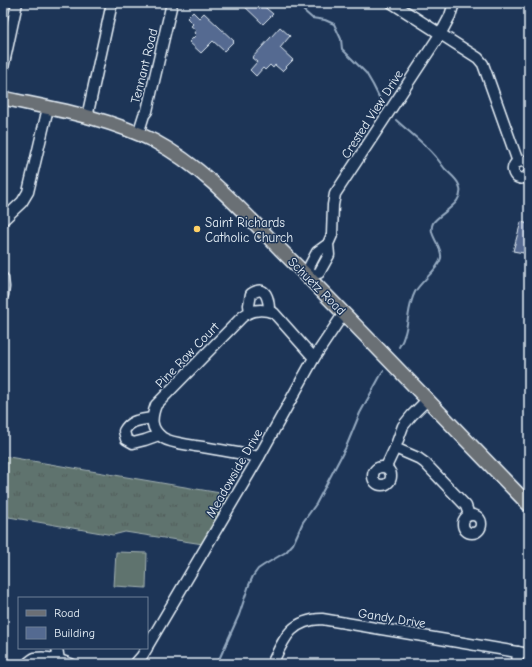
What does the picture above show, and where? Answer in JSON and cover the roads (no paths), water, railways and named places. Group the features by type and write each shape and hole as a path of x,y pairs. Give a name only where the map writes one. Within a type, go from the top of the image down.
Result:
{"main road":[{"name":"Schuetz Road","path":"3,98 107,122 140,135 193,166 307,276 428,399 529,505"}],"street":[{"path":"3,68 17,3"},
{"path":"88,117 112,3"},
{"name":"Tennant Road","path":"140,135 149,116 148,111 172,3"},
{"path":"392,3 441,33 478,58 483,64 518,162"},
{"name":"Crested View Drive","path":"307,276 310,265 317,252 328,244 332,235 332,205 335,194 441,33 450,16 454,3"},
{"path":"3,220 18,206 28,192 48,108"},
{"path":"529,165 524,161 518,162 513,168 515,176 523,179 529,174"},
{"path":"3,278 3,295"},
{"path":"268,311 268,296 259,291 255,291 251,294 249,305 250,312 258,310 274,313 314,358"},
{"name":"Pine Row Court","path":"152,421 156,405 242,316 250,312"},
{"name":"Meadowside Drive","path":"148,646 259,457 314,358 344,314"},
{"path":"386,467 403,426 428,399"},
{"path":"159,435 133,443 126,439 124,431 128,425 137,421 152,421 159,435 168,440 259,457"},
{"path":"395,448 418,458 425,463 466,506 469,515"},
{"name":"Gandy Drive","path":"272,664 286,635 301,623 312,619 322,619 529,654"},
{"path":"37,658 39,649"},
{"path":"57,649 59,660"},
{"name":"Meadowside Drive","path":"135,664 146,649"},
{"path":"517,664 518,652"},
{"path":"27,664 34,658 59,660 71,664"}],"waterway":[{"path":"299,3 304,11 312,18 325,20 334,24 341,39 342,49 366,73 382,103"},
{"path":"396,120 436,157 457,181 460,191 456,202 433,223 432,232 440,249 440,262 415,292 410,305 405,334 399,347"},
{"path":"217,664 239,615 253,576 258,569 286,552 293,544 303,522 316,504 346,447 360,413 383,371"}],"place":[{"name":"Saint Richards Catholic Church","path":"197,229"}]}
